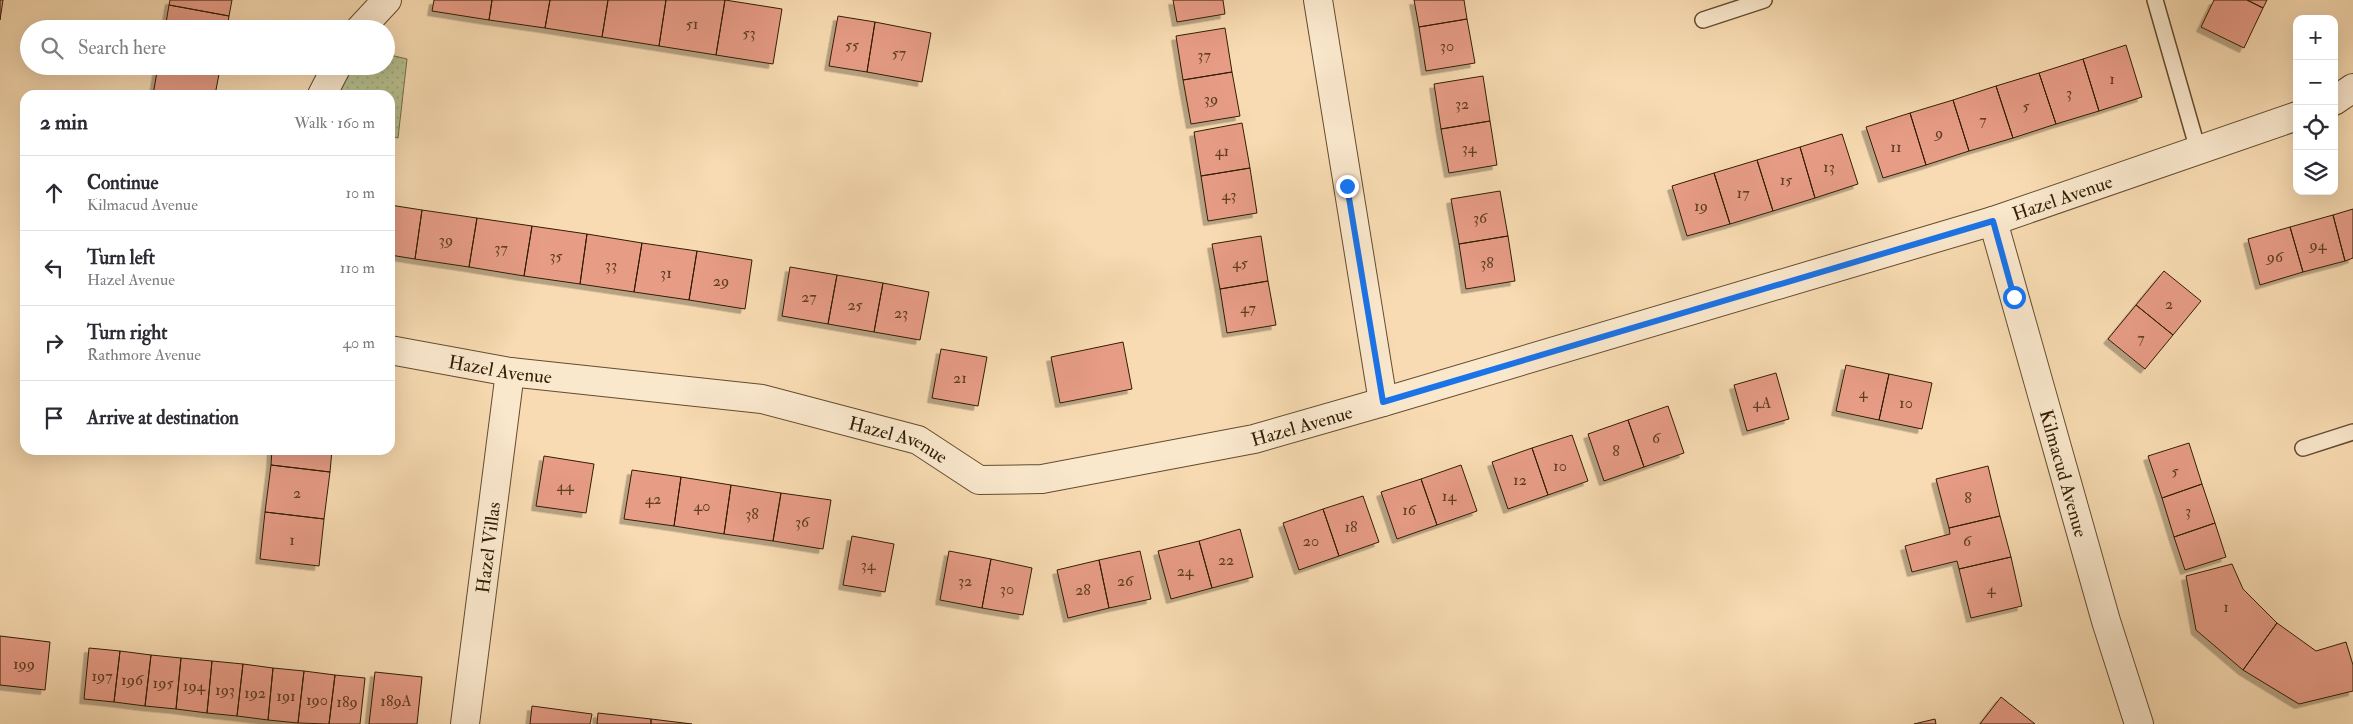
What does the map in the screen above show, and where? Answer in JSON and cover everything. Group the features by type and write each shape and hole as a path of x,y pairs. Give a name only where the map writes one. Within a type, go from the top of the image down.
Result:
{"street":[{"path":"368,20 387,0"},
{"path":"1318,0 1383,402"},
{"path":"325,90 332,75"},
{"path":"2338,98 2353,88"},
{"name":"Hazel Avenue","path":"395,351 510,372 762,399 918,440 979,480 1042,480 1244,441 1383,402 1993,221 2293,117"},
{"name":"Kilmacud Avenue","path":"1993,221 2106,621 2139,724"},
{"name":"Hazel Villas","path":"465,724 510,372"}],"lane":[{"path":"1704,20 1764,0"},
{"path":"2155,0 2198,150"},
{"path":"2303,448 2353,432"}],"green space":[{"path":"395,56 407,59 398,138 395,137 395,90 325,90 332,75 395,75"}],"building":[{"path":"0,0 3,0 0,20"},
{"path":"170,0 232,0 229,16 169,5"},
{"path":"434,0 492,0 489,20 432,11"},
{"path":"492,0 550,0 545,28 489,20"},
{"path":"550,0 608,0 602,37 545,28"},
{"path":"608,0 666,0 659,46 602,37"},
{"path":"666,0 725,0 716,55 659,46"},
{"path":"725,0 782,9 773,64 716,55"},
{"path":"1173,0 1223,0 1225,14 1177,22"},
{"path":"1414,0 1464,0 1467,19 1419,27"},
{"path":"2214,0 2247,0 2263,8 2244,48 2201,27"},
{"path":"2247,0 2267,0 2263,8"},
{"path":"169,5 229,16 228,20 166,20"},
{"path":"838,16 875,22 867,72 829,66"},
{"path":"1467,19 1475,63 1426,71 1419,27"},
{"path":"875,22 931,33 922,82 867,72"},
{"path":"1225,28 1232,72 1183,80 1176,36"},
{"path":"2126,45 2142,97 2099,111 2083,59"},
{"path":"2083,59 2099,111 2056,124 2039,73"},
{"path":"1232,72 1240,116 1191,124 1183,80"},
{"path":"2039,73 2056,124 2013,138 1996,86"},
{"path":"156,75 219,75 216,90 154,90"},
{"path":"1483,76 1490,121 1441,129 1434,84"},
{"path":"1996,86 2013,138 1969,151 1953,100"},
{"path":"1953,100 1969,151 1926,165 1910,113"},
{"path":"1910,113 1926,165 1883,178 1866,127"},
{"path":"1490,121 1497,165 1449,173 1441,129"},
{"path":"1242,123 1250,168 1201,176 1194,132"},
{"path":"1842,134 1858,184 1815,198 1800,147"},
{"path":"1800,147 1815,198 1773,211 1757,160"},
{"path":"1757,160 1773,211 1730,224 1714,173"},
{"path":"1250,168 1257,213 1208,221 1201,176"},
{"path":"1714,173 1730,224 1687,236 1672,186"},
{"path":"1500,191 1508,236 1459,244 1451,199"},
{"path":"395,206 422,210 415,259 395,256"},
{"path":"2353,209 2353,258 2345,261 2333,215"},
{"path":"422,210 477,218 469,267 415,259"},
{"path":"2333,215 2345,261 2303,272 2290,227"},
{"path":"477,218 532,226 524,276 469,267"},
{"path":"532,226 587,234 580,284 524,276"},
{"path":"2290,227 2303,272 2260,285 2248,239"},
{"path":"587,234 642,243 634,292 580,284"},
{"path":"1261,236 1268,281 1220,289 1212,244"},
{"path":"1508,236 1515,281 1466,289 1459,244"},
{"path":"642,243 697,251 689,300 634,292"},
{"path":"697,251 752,260 745,309 689,300"},
{"path":"790,267 837,275 828,324 782,316"},
{"path":"2164,271 2201,301 2173,335 2136,305"},
{"path":"837,275 883,283 874,332 828,324"},
{"path":"1268,281 1276,325 1227,333 1220,289"},
{"path":"883,283 929,292 920,340 874,332"},
{"path":"2136,305 2173,335 2145,369 2108,339"},
{"path":"1123,342 1132,389 1060,403 1051,357"},
{"path":"941,349 987,357 978,406 932,398"},
{"path":"1846,365 1889,374 1879,420 1836,411"},
{"path":"1776,373 1789,419 1747,431 1734,385"},
{"path":"1889,374 1932,383 1922,429 1879,420"},
{"path":"1668,406 1684,453 1644,467 1628,420"},
{"path":"1628,420 1644,467 1604,481 1588,434"},
{"path":"1572,435 1588,481 1548,495 1532,448"},
{"path":"2189,443 2202,484 2162,498 2148,456"},
{"path":"1532,448 1548,495 1508,509 1492,462"},
{"path":"272,455 332,455 330,472 271,465"},
{"path":"544,456 594,464 586,513 536,506"},
{"path":"271,465 330,472 324,519 265,512"},
{"path":"1461,465 1477,511 1437,525 1421,479"},
{"path":"1988,466 2000,516 1949,528 1936,479"},
{"path":"632,470 681,477 674,526 624,519"},
{"path":"681,477 731,485 724,534 674,526"},
{"path":"1421,479 1437,525 1397,539 1381,492"},
{"path":"2202,484 2215,523 2174,537 2162,498"},
{"path":"731,485 781,493 773,541 724,534"},
{"path":"781,493 831,500 823,549 773,541"},
{"path":"1363,496 1379,542 1339,556 1323,509"},
{"path":"1323,509 1339,556 1299,570 1283,523"},
{"path":"265,512 324,519 319,566 260,559"},
{"path":"2000,516 2011,557 1959,569 1957,561 1912,572 1905,546 1950,534 1949,528"},
{"path":"2215,523 2226,557 2185,570 2174,537"},
{"path":"1240,529 1253,577 1212,588 1199,541"},
{"path":"852,536 894,544 885,592 843,585"},
{"path":"1199,541 1212,588 1171,599 1158,551"},
{"path":"949,551 991,559 982,608 940,600"},
{"path":"1140,551 1151,599 1109,608 1099,560"},
{"path":"2011,557 2022,606 1971,618 1959,569"},
{"path":"991,559 1032,568 1023,615 982,608"},
{"path":"1099,560 1109,608 1068,618 1057,570"},
{"path":"2232,564 2243,589 2277,623 2243,670 2196,630 2186,576"},
{"path":"2277,623 2316,651 2346,642 2353,665 2353,691 2299,704 2243,670"},
{"path":"0,636 50,642 45,690 0,685"},
{"path":"89,648 120,651 114,702 84,699"},
{"path":"120,651 151,655 145,706 114,702"},
{"path":"151,655 181,658 176,709 145,706"},
{"path":"181,658 212,661 207,713 176,709"},
{"path":"212,661 243,664 237,716 207,713"},
{"path":"243,664 273,668 268,720 237,716"},
{"path":"273,668 304,671 298,723 268,720"},
{"path":"304,671 335,675 329,724 298,723"},
{"path":"375,672 422,677 417,724 369,724"},
{"path":"335,675 365,678 360,724 329,724"},
{"path":"2001,697 2035,724 1980,724"},
{"path":"532,706 592,714 590,724 530,724"},
{"path":"598,713 651,719 651,724 597,724"},
{"path":"651,719 692,724 651,724"},
{"path":"1935,719 1936,724 1914,724"}],"route":[{"path":"1347,186 1383,402 1993,221 2014,297"}]}
